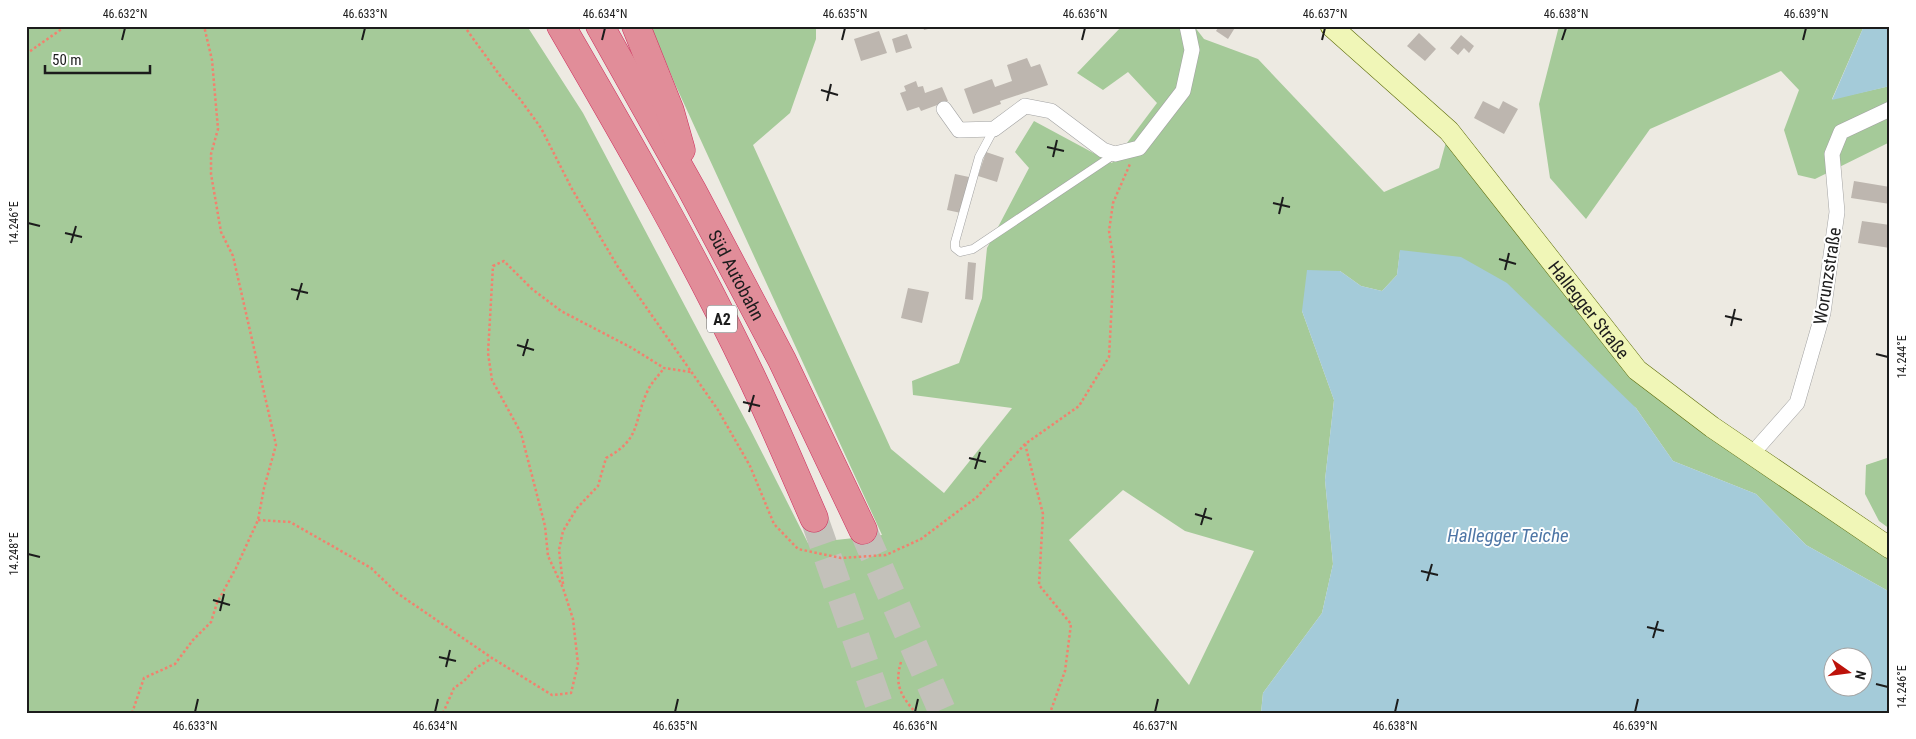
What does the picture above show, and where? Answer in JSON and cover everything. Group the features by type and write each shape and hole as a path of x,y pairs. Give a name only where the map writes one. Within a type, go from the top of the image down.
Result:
{"highway":[{"name":"Süd Autobahn","path":"560,26 619,126 675,228 751,376 814,518"},
{"name":"Süd Autobahn","path":"600,26 692,190 782,360 863,530"},
{"path":"636,26 670,110 692,190"}],"main road":[{"name":"Hallegger Straße","path":"1330,26 1449,131 1637,370 1712,427 1890,548"}],"street":[{"path":"944,109 960,130 994,129 1025,106 1051,111 1103,150 1115,154 1139,148 1183,91 1192,50 1187,26"},
{"name":"Worunzstraße","path":"1751,454 1797,403 1823,313 1837,212 1832,154 1841,132 1890,108"}],"lane":[{"path":"994,129 980,157 955,242 955,248 960,252 974,249 1115,154"}],"path":[{"path":"26,54 66,26"},
{"path":"132,713 144,678 175,664 193,640 211,622 217,603 258,520 264,488 276,445 233,256 221,232 211,174 211,154 218,129 212,60 204,26"},
{"path":"464,26 541,128 572,189 608,250 718,410 750,466 774,524 798,549 841,558 886,555 921,539 977,497 1025,444 1078,406 1110,358 1114,263 1109,231 1113,203 1139,148"},
{"path":"564,588 548,556 545,526 520,433 492,380 488,354 493,266 504,261 532,289 561,311 632,348 664,368 691,372"},
{"path":"258,520 290,522 371,568 397,593 492,658 552,696 571,693 578,664 573,619 564,588 559,550 563,531 577,508 598,486 606,458 617,452 632,438 648,389 664,368"},
{"path":"1025,444 1043,514 1039,585 1071,624 1065,671 1050,713"},
{"path":"443,713 454,688 464,681 476,668 492,658"},
{"path":"901,662 897,674 903,698 916,713"}],"green space":[{"path":"26,26 527,26 583,113 808,543 882,535 675,84 651,26 816,26 816,39 790,113 753,145 891,449 944,493 1012,408 913,395 912,381 959,363 982,298 987,248 1029,168 1015,152 1034,121 1112,163 1157,103 1128,72 1103,90 1077,73 1122,26 1194,26 1204,39 1258,59 1384,192 1439,168 1449,131 1637,370 1890,548 1890,592 1806,545 1756,494 1673,461 1636,408 1400,251 1397,275 1382,291 1361,286 1340,271 1302,311 1334,400 1325,480 1333,564 1322,613 1263,693 1261,713 26,713","holes":["1123,490 1185,531 1254,551 1189,685 1069,540"]},
{"path":"1559,26 1864,26 1832,99 1890,86 1888,143 1815,179 1798,175 1784,130 1799,90 1781,71 1650,129 1586,219 1550,178 1539,104"},
{"path":"1887,458 1890,459 1890,529 1879,521 1865,494 1866,465"}],"water":[{"path":"1864,26 1890,26 1890,86 1832,100"},
{"name":"Hallegger Teiche","path":"1400,250 1461,257 1507,283 1636,408 1673,461 1756,494 1806,545 1890,592 1890,713 1261,713 1263,693 1322,613 1333,564 1325,480 1334,400 1302,311 1307,270 1340,271 1361,286 1382,291 1397,275"}],"building":[{"path":"923,26 936,26 936,27 924,30"},
{"path":"1219,26 1236,26 1228,39 1216,31"},
{"path":"879,31 887,53 861,61 854,39"},
{"path":"1419,33 1436,49 1425,61 1407,46"},
{"path":"907,34 912,48 896,53 892,39"},
{"path":"1461,35 1474,46 1469,53 1464,48 1458,55 1450,48"},
{"path":"1027,58 1031,67 1040,64 1048,85 1000,101 1001,104 973,114 964,89 992,79 995,87 1012,81 1007,65"},
{"path":"916,81 918,87 923,86 925,93 942,87 948,101 921,111 919,107 907,111 900,93 906,91 904,86"},
{"path":"1483,101 1499,109 1503,101 1518,109 1504,134 1474,118"},
{"path":"986,152 1004,158 997,182 978,176"},
{"path":"955,174 969,177 961,213 947,210"},
{"path":"1854,181 1890,187 1890,204 1851,198"},
{"path":"1862,221 1890,225 1890,248 1858,243"},
{"path":"968,262 976,263 973,300 965,299"},
{"path":"908,288 929,292 922,323 901,318"}],"tunnel":[{"path":"814,518 882,713"},
{"path":"863,530 943,713"}]}
